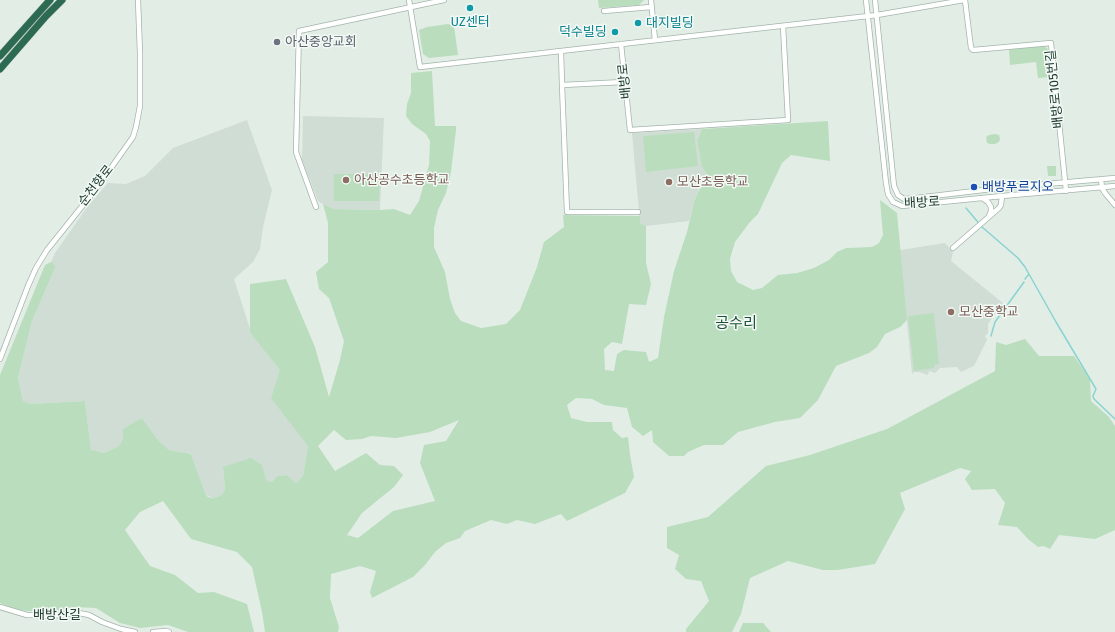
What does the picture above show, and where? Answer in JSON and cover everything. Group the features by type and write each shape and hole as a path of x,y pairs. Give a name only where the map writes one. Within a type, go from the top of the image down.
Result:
{"highway":[{"path":"0,56 50,0"},
{"path":"0,68 62,0"}],"street":[{"name":"순천향로","path":"0,359 28,286 43,256 57,236 96,189 133,137 140,106 138,0"},
{"path":"409,0 410,7"},
{"path":"316,207 296,152 299,31 444,0"},
{"path":"651,0 655,40"},
{"name":"배방로","path":"866,0 888,194 893,202 902,206 1115,186"},
{"name":"배방로","path":"875,0 894,186 898,195 904,199 1000,188 1115,178"},
{"name":"배방로","path":"410,7 420,66 877,15 965,0"},
{"name":"배방로105번길","path":"965,0 971,48 973,50 1051,43 1066,191"},
{"path":"604,11 651,7"},
{"name":"배방로","path":"621,44 630,130 788,120 783,26"},
{"path":"561,51 567,212 638,212"},
{"path":"562,85 624,82"},
{"path":"1101,179 1102,188 1115,205"},
{"path":"953,248 999,208 1001,205 1002,196"},
{"path":"982,198 988,202 991,207 989,216"},
{"name":"배방산길","path":"0,607 27,615 50,616 79,613 89,615 102,622 121,629 135,632"},
{"path":"153,632 169,632"}],"shaded area":[{"name":"아산공수초등학교","path":"303,116 384,118 380,210 334,209 318,201 302,160"},
{"path":"247,120 272,190 263,227 260,249 253,262 234,279 251,332 280,370 308,446 303,476 296,483 287,475 277,476 272,482 223,467 225,489 222,495 213,498 206,495 191,454 169,450 158,440 142,418 123,439 119,446 104,453 91,451 85,401 30,404 23,401 18,378 32,321 56,266 51,262 55,253 88,206 108,183 126,184 145,176 173,148"},
{"name":"모산초등학교","path":"702,129 697,141 702,167 706,173 694,202 689,221 646,226 640,223 632,133"},
{"name":"모산중학교","path":"945,243 953,252 951,261 1003,303 988,324 988,333 985,336 987,340 974,366 961,372 957,367 940,368 935,373 929,371 928,375 919,372 914,372 912,374 900,250"}],"green space":[{"path":"598,0 644,0 639,5 599,8"},
{"path":"448,24 454,26 458,55 429,58 423,54 419,30 427,27"},
{"path":"1044,46 1048,49 1050,77 1038,78 1036,62 1010,65 1009,49"},
{"path":"432,71 435,126 456,126 451,172 446,193 438,210 434,228 434,247 445,272 450,299 455,313 461,321 481,328 506,324 520,310 537,267 544,242 564,227 563,215 640,216 640,223 646,226 646,263 651,284 646,305 629,304 622,344 612,342 604,349 605,370 614,371 617,354 624,350 646,352 649,362 658,358 664,317 674,271 687,232 694,202 706,173 702,167 697,141 702,129 828,121 830,161 791,155 782,163 758,214 735,242 730,259 731,271 737,282 753,290 762,288 778,275 797,273 814,268 829,260 837,252 846,248 872,247 879,243 883,235 880,200 897,213 907,320 900,327 885,334 877,347 869,353 836,366 818,400 800,418 775,422 738,432 723,445 704,445 688,452 684,456 669,456 653,442 652,430 643,436 632,427 627,408 604,405 592,399 576,398 567,405 571,418 587,422 612,422 613,430 622,438 628,437 634,477 625,493 567,521 561,514 535,524 517,520 507,524 491,520 465,531 460,538 446,543 435,552 413,577 372,598 370,592 376,571 360,566 331,574 330,598 339,627 338,632 265,632 252,567 237,552 191,539 163,501 140,512 125,530 150,566 175,575 198,593 214,592 247,604 254,632 188,632 168,625 140,628 120,623 96,608 73,607 55,611 27,611 15,609 0,603 0,375 45,265 51,262 56,266 32,321 18,378 23,401 30,404 85,401 91,450 104,453 119,446 123,439 123,429 142,418 158,440 169,450 191,454 208,497 213,498 222,495 225,489 223,467 251,458 262,465 266,480 272,482 277,476 287,475 296,483 303,476 308,446 271,398 280,370 250,332 250,284 286,279 315,347 329,397 344,341 329,298 319,289 316,272 328,262 328,223 323,204 334,209 394,209 410,215 419,201 429,165 430,141 426,134 412,124 406,116 407,104 411,93 411,73","holes":["459,420 446,441 424,445 420,463 435,501 393,511 358,538 347,535 362,513 394,487 403,475 394,466 380,465 366,453 335,471 318,446 334,430 346,440 362,439 371,436 396,438 430,432"]},
{"path":"694,132 698,166 646,172 643,136"},
{"path":"995,134 999,135 999,142 995,144 987,143 986,137"},
{"path":"1047,166 1056,166 1056,176 1048,176"},
{"path":"334,174 380,174 379,201 334,201"},
{"path":"934,313 939,364 934,365 934,368 914,371 908,316"},
{"path":"1025,339 1039,356 1074,356 1090,379 1091,401 1109,417 1115,426 1115,530 1095,539 1059,535 1050,549 1044,546 1038,547 1017,527 998,525 1005,503 995,489 972,490 965,479 971,471 960,468 900,493 905,509 875,564 838,570 823,570 788,561 750,578 741,614 732,632 686,632 686,629 709,601 701,581 686,579 675,569 679,555 667,548 667,527 708,517 766,466 810,455 887,429 995,371 996,342 1006,345"},
{"path":"743,623 763,623 771,632 739,632"}],"waterway":[{"path":"966,208 982,227 1018,258 1025,267 1096,389 1093,396 1094,399 1115,419"},
{"path":"1025,279 1029,274"},
{"path":"991,336 995,322 1024,282"}],"place":[{"name":"UZ센터","path":"470,8"},
{"name":"대지빌딩","path":"638,23"},
{"name":"덕수빌딩","path":"615,32"},
{"name":"아산중앙교회","path":"277,42"},
{"name":"아산공수초등학교","path":"346,180"},
{"name":"모산초등학교","path":"669,182"},
{"name":"배방푸르지오","path":"974,187"},
{"name":"모산중학교","path":"951,312"}],"district":[{"name":"공수리","path":"736,324"}]}
